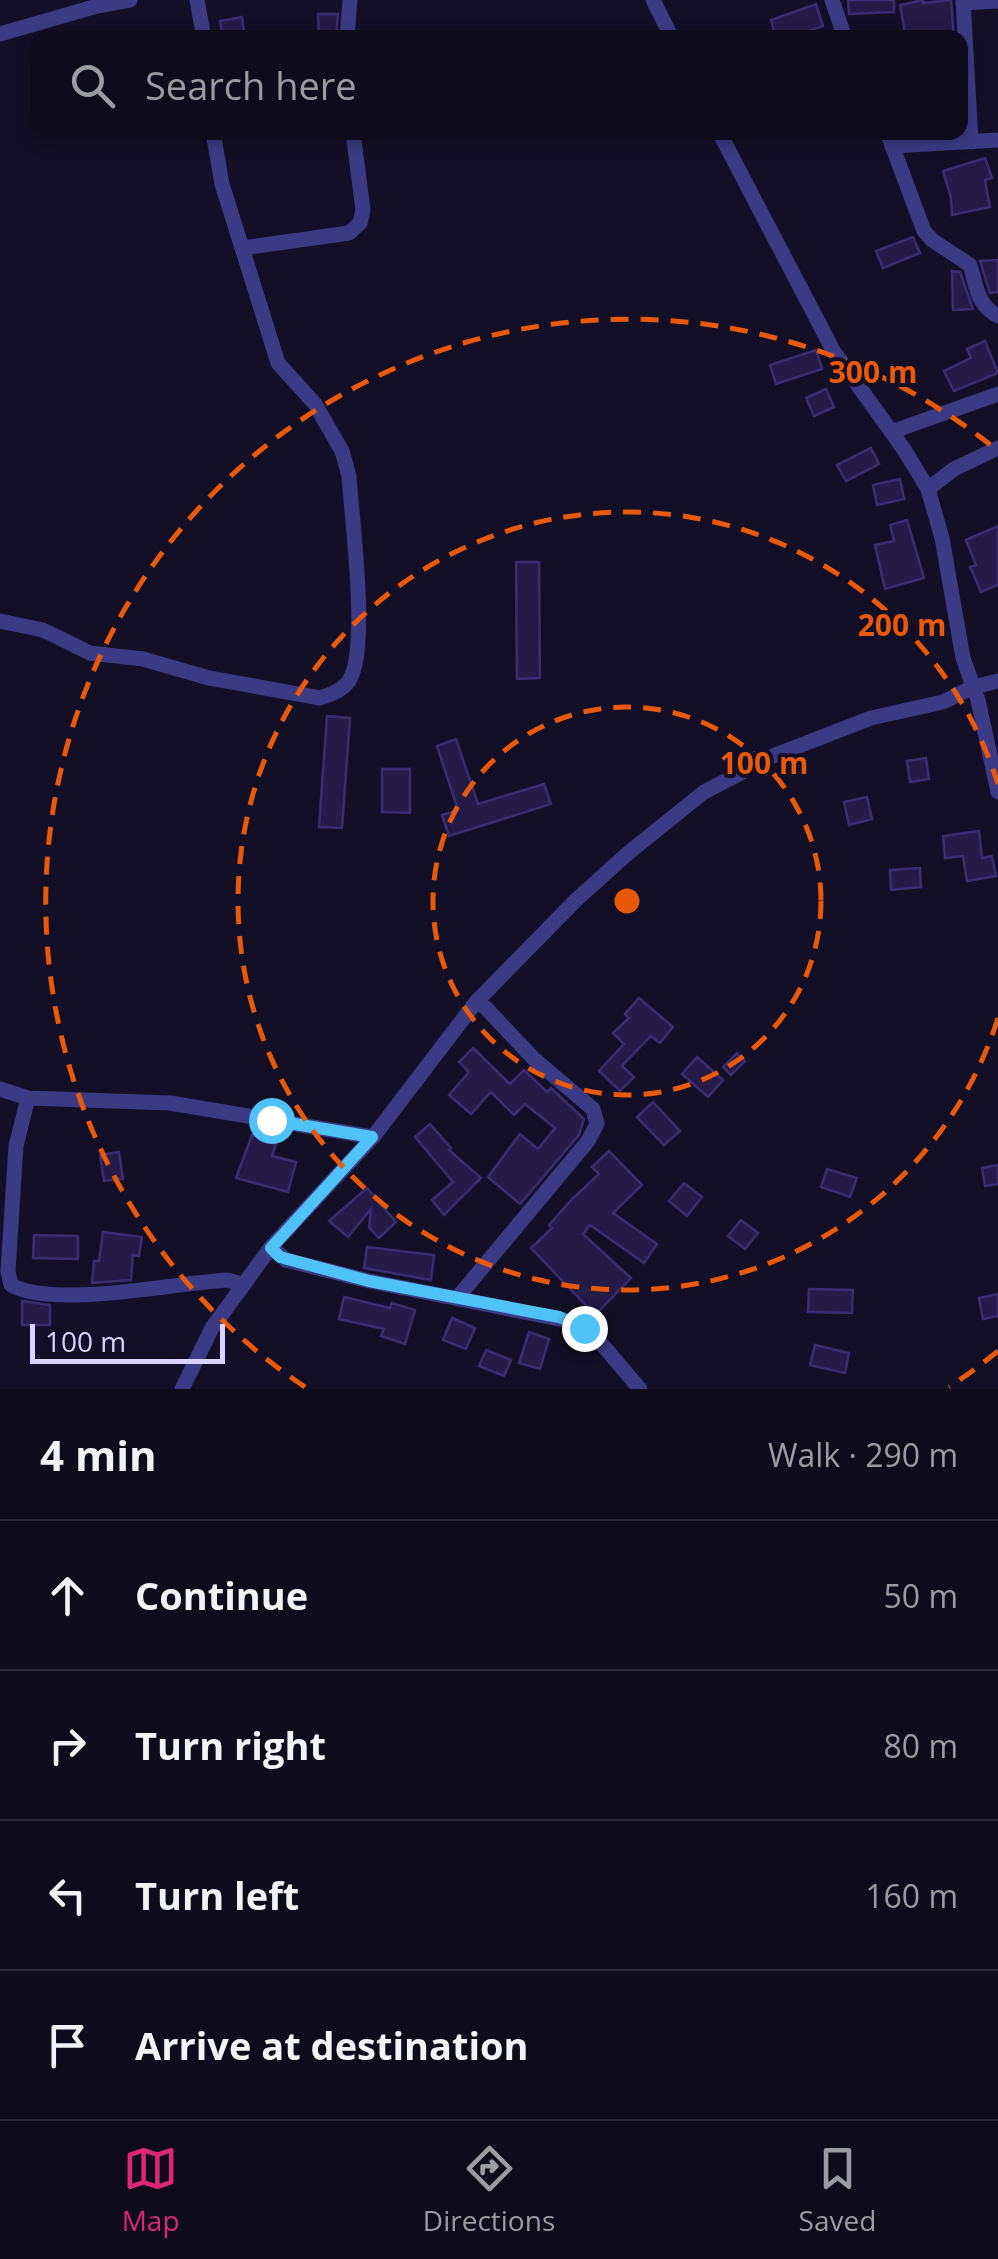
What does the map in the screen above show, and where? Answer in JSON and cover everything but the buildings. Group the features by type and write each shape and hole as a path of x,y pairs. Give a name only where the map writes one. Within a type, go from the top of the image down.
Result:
{"street":[{"path":"0,34 130,0"},
{"path":"197,0 203,30"},
{"path":"348,30 350,0"},
{"path":"653,0 668,30"},
{"path":"832,0 842,30"},
{"path":"965,30 963,2 998,0"},
{"path":"968,80 972,142"},
{"path":"0,621 43,630 90,652 143,659 209,678 320,698 336,692 351,679 359,642 349,476 342,451 316,404 278,363 222,184 215,140"},
{"path":"242,248 356,228 363,210 355,140"},
{"path":"722,140 834,352 928,489 942,538 963,658 998,792"},
{"path":"890,140 924,230 932,240 970,265 977,296 983,306 998,316"},
{"path":"917,140 998,140"},
{"path":"890,432 998,394"},
{"path":"928,489 954,469 998,448"},
{"path":"190,1386 212,1328 242,1284 372,1137 476,1002 576,900 656,830 704,792 773,756 871,718 943,702 998,680"},
{"path":"458,1297 588,1141 597,1124 593,1109 476,1002"},
{"path":"0,1089 28,1098 170,1104 372,1137"},
{"path":"28,1098 16,1146 8,1252 11,1285 23,1292 47,1294 124,1291 226,1280 242,1284"},
{"path":"271,1248 286,1260 369,1281 574,1322 595,1336 640,1389"}],"route":[{"path":"271,1120 372,1137 271,1248 280,1257 369,1281 559,1317 584,1328"}]}
